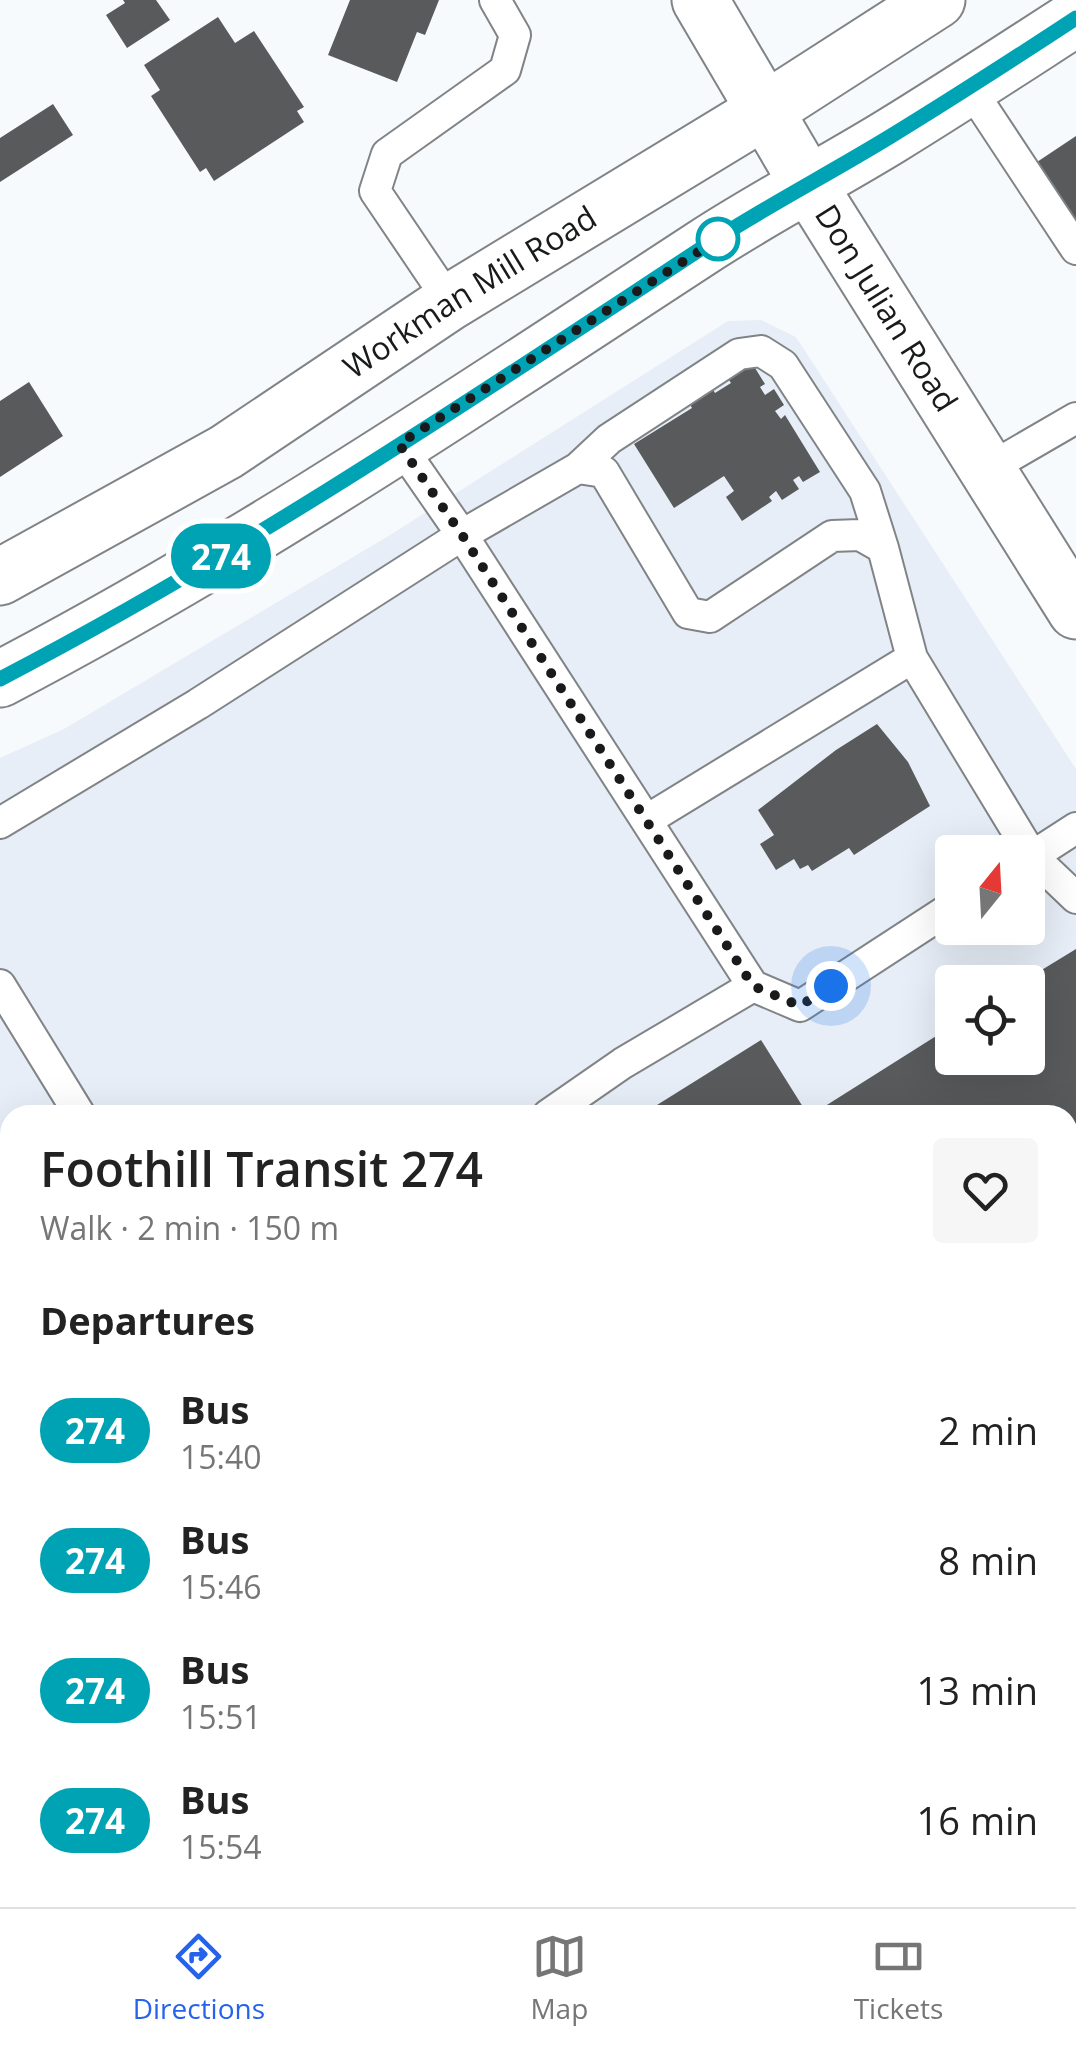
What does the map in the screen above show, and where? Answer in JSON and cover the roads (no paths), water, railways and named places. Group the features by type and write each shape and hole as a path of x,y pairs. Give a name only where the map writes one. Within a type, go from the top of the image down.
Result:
{"main road":[{"name":"Don Julian Road","path":"700,0 808,184 1076,612"},
{"name":"Workman Mill Road","path":"0,576 226,452 450,302 766,110 938,0"},
{"path":"0,679 110,622 289,516 707,245 1076,18"}],"lane":[{"path":"450,302 375,191 386,154 505,70 515,35 495,0"},
{"path":"969,86 1076,248"},
{"path":"0,823 198,704 462,535 578,468 609,439 739,354 761,351 783,365 865,491 912,658 1017,835"},
{"path":"988,469 1076,418"},
{"path":"399,444 753,986 800,1006 935,918"},
{"path":"578,468 604,472 688,613 710,616 832,536 860,535 883,548"},
{"path":"648,820 912,658"},
{"path":"1045,848 1076,828"},
{"path":"1045,870 1076,898"},
{"path":"0,985 74,1105"},
{"path":"562,1105 623,1063 753,986"}]}
